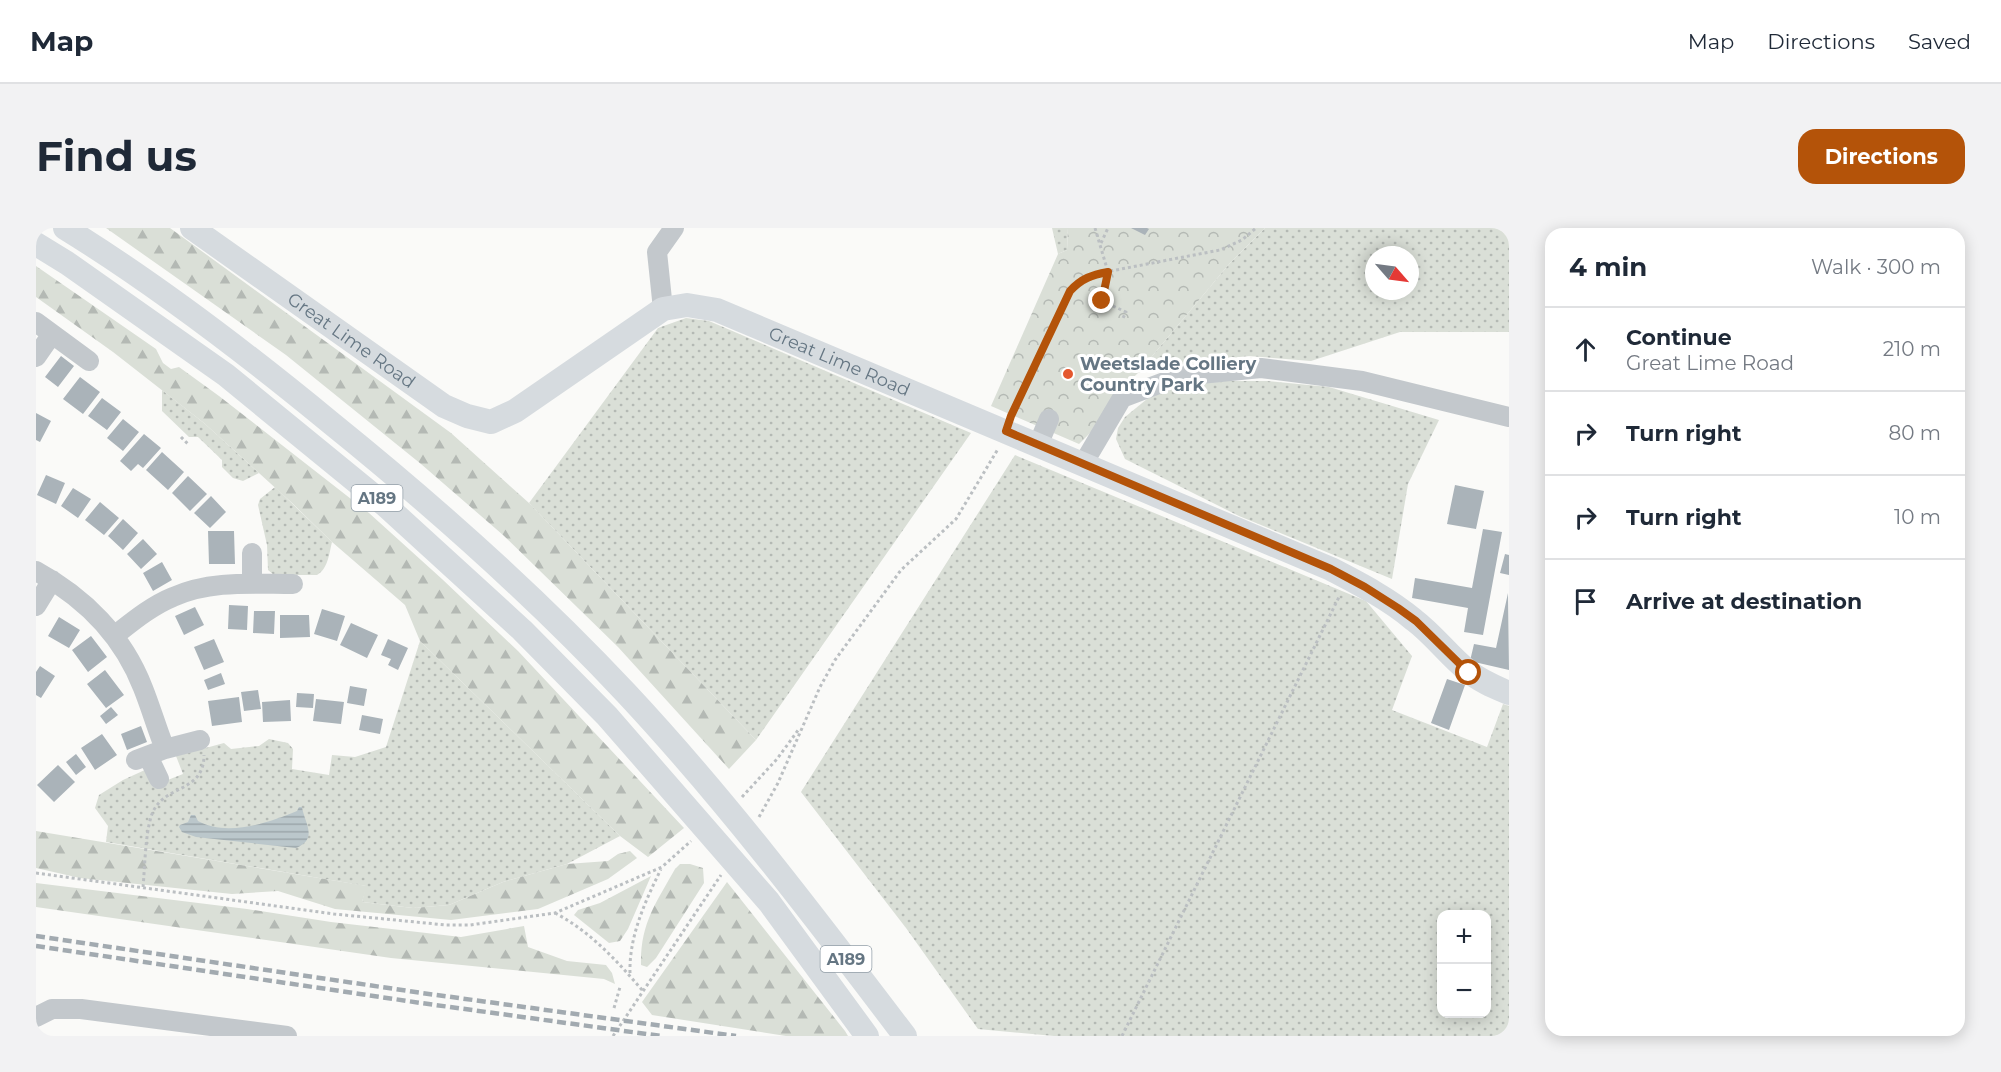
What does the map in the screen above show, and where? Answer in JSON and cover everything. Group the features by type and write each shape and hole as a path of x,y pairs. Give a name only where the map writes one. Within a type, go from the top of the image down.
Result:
{"main road":[{"name":"A189","path":"65,228 243,351 403,481 545,609 628,695 704,781 788,882 905,1036"},
{"name":"Great Lime Road","path":"192,228 444,406 466,416 491,422 515,411 663,309 687,304 717,310 1348,578 1390,602 1416,621 1469,673 1509,693"},
{"name":"A189","path":"36,244 67,263 226,375 385,505 522,630 608,716 770,902 867,1036"}],"street":[{"path":"663,309 657,252 674,228"},
{"path":"36,322 89,361"},
{"path":"36,357 52,334"},
{"path":"1083,464 1122,398 1180,376 1261,368 1362,381 1509,417"},
{"path":"1038,445 1048,419"},
{"path":"252,553 252,584"},
{"path":"36,606 44,575 90,608 114,636 143,687 149,755 159,779"},
{"path":"114,636 141,615 173,596 209,586 293,584"},
{"path":"149,755 201,740"},
{"path":"36,1017 52,1009 81,1009 287,1036"}],"path":[{"path":"1095,228 1108,272 1101,303 1126,312 1123,318"},
{"path":"1101,245 1108,228"},
{"path":"741,797 777,759 803,724 834,660 884,591 909,562 956,519 997,452 1011,416 1070,291 1079,281 1090,275 1220,250 1237,243 1256,228"},
{"path":"181,437 189,445"},
{"path":"1122,1036 1348,578"},
{"path":"36,873 334,914 446,925 470,925 555,913 662,867 692,840"},
{"path":"630,975 630,958 639,918 662,867"},
{"path":"555,913 596,940 643,991"},
{"path":"614,1008 620,987"},
{"path":"613,1036 627,1015"}],"green space":[{"path":"106,228 170,228 451,433 529,503 756,740 729,769 618,647 503,535 421,464 286,355"},
{"path":"1052,228 1068,228 1067,250 1058,254"},
{"path":"1068,228 1265,228 1230,263 1138,373 1111,399 1092,431 1079,444 991,406 1058,254 1067,250"},
{"path":"1265,228 1509,228 1509,332 1400,332 1311,361 1249,356 1201,361 1138,373 1230,263"},
{"path":"36,266 156,349 163,363 171,369 179,367 219,396 369,513 518,651 684,828 648,857 620,836 420,641 405,605 332,542 204,423 113,352 36,297"},
{"path":"686,318 709,321 971,433 756,740 529,503 658,328"},
{"path":"1204,381 1268,381 1329,387 1439,420 1408,484 1392,579 1239,516 1125,459 1116,439 1118,428 1125,417 1147,399 1174,387"},
{"path":"162,390 204,423 259,473 243,481 233,478 222,467 222,460 198,437 189,437 162,411"},
{"path":"1015,455 1366,601 1412,656 1392,710 1487,747 1503,704 1509,706 1509,1036 1054,1036 978,1029 906,928 801,792"},
{"path":"275,487 332,542 326,565 317,575 274,575 268,570 267,545 258,505 260,499"},
{"path":"420,641 620,836 567,864 503,882 449,905 413,908 362,902 366,886 106,842 108,826 95,808 99,795 147,769 155,785 183,774 176,756 224,743 231,749 259,746 269,739 288,743 293,749 292,769 329,775 332,755 355,757 386,747"},
{"path":"36,831 367,886 362,902 413,908 449,905 503,882 567,864 608,861 618,854 630,851 637,858 608,879 538,909 451,920 335,909 278,891 232,894 80,878 36,868"},
{"path":"680,864 703,868 704,883 656,958 647,967 641,965 643,937 650,914"},
{"path":"651,876 628,929 620,941 609,943 574,915 578,910 600,903"},
{"path":"727,882 848,1036 786,1036 652,1015 642,1002"},
{"path":"36,883 461,937 524,926 528,947 567,961 606,965 612,973 615,984 604,979 391,958 36,907"}],"shaded area":[{"path":"299,807 302,807 309,835 303,844 296,848 196,837 182,832 179,827 188,822 191,815 195,815 198,821 209,826 222,828 261,824 286,816 297,811"}],"building":[{"path":"1131,228 1147,228 1149,229 1145,235"},
{"path":"61,356 74,366 58,387 45,377"},
{"path":"80,377 100,392 83,414 63,399"},
{"path":"102,398 121,412 107,430 88,416"},
{"path":"36,413 51,421 40,442 36,440"},
{"path":"123,419 139,432 123,451 107,438"},
{"path":"144,434 161,448 143,468 138,464 131,471 120,461"},
{"path":"162,452 184,472 168,490 146,470"},
{"path":"46,475 65,483 56,504 37,495"},
{"path":"188,476 207,494 190,511 172,493"},
{"path":"1455,485 1484,491 1476,529 1447,524"},
{"path":"73,488 91,499 78,518 61,506"},
{"path":"211,496 226,512 210,528 194,513"},
{"path":"100,502 119,518 104,535 85,520"},
{"path":"123,519 138,533 123,550 108,536"},
{"path":"1483,529 1502,532 1483,635 1464,632 1468,608 1412,598 1415,578 1472,588"},
{"path":"208,531 234,531 235,564 209,564"},
{"path":"143,539 157,554 141,569 127,554"},
{"path":"1505,554 1509,555 1509,575 1500,573"},
{"path":"162,562 172,580 153,591 143,573"},
{"path":"1508,593 1509,670 1470,661 1474,644 1496,648"},
{"path":"229,605 248,606 247,630 228,629"},
{"path":"195,607 204,625 184,635 175,616"},
{"path":"322,609 345,616 337,641 314,634"},
{"path":"254,611 275,611 274,634 253,633"},
{"path":"280,615 309,615 310,637 280,638"},
{"path":"59,617 80,630 69,648 48,636"},
{"path":"351,623 378,635 367,658 340,645"},
{"path":"91,636 107,657 88,672 72,650"},
{"path":"214,639 224,662 204,670 194,647"},
{"path":"388,639 408,648 398,670 388,665 391,659 381,655"},
{"path":"40,666 55,676 41,698 36,695 36,672"},
{"path":"105,670 124,695 106,708 87,684"},
{"path":"221,673 225,684 208,690 204,680"},
{"path":"1447,679 1465,685 1449,730 1431,723"},
{"path":"350,686 367,689 364,706 347,703"},
{"path":"258,690 261,709 244,711 241,692"},
{"path":"297,693 314,694 313,708 296,707"},
{"path":"239,697 242,722 212,726 208,701"},
{"path":"316,699 344,702 341,724 313,721"},
{"path":"290,700 291,721 263,722 262,702"},
{"path":"111,707 118,715 106,724 100,716"},
{"path":"362,715 383,719 380,734 359,730"},
{"path":"141,726 147,742 127,750 121,734"},
{"path":"102,734 117,755 95,770 81,748"},
{"path":"76,754 86,767 76,775 66,762"},
{"path":"58,765 75,782 54,802 37,785"}],"railway":[{"path":"36,936 422,993 736,1036"},
{"path":"36,946 661,1036"}],"place":[{"name":"Weetslade Colliery Country Park","path":"1068,374"}],"route":[{"path":"1102,301 1108,272 1090,275 1079,281 1070,291 1006,431 1331,569 1365,587 1416,621 1469,673"}]}
